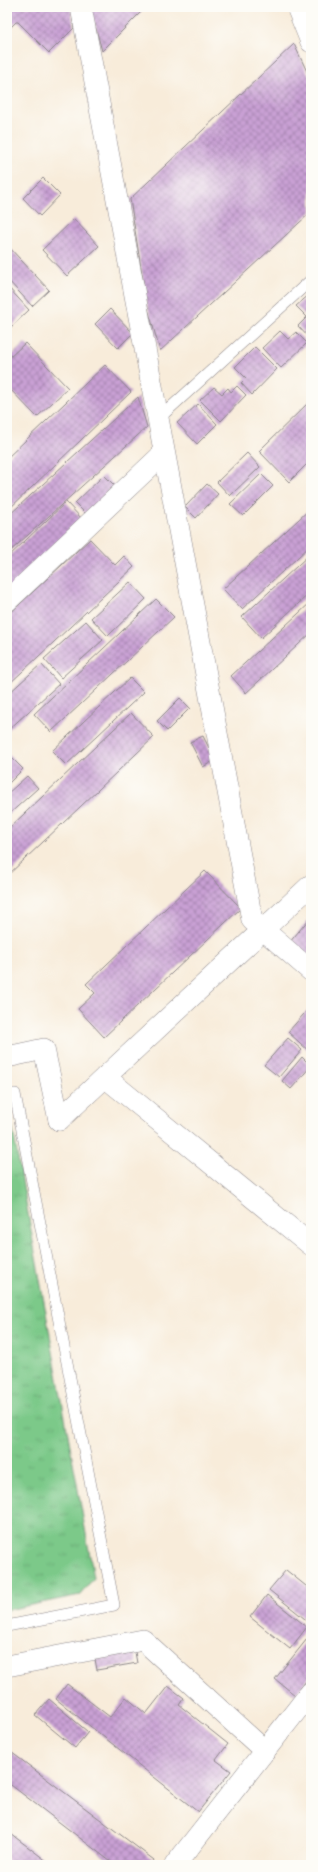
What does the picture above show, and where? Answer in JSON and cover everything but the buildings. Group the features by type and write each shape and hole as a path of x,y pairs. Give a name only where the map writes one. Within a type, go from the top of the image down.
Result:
{"street":[{"path":"82,7 252,920 311,971"},
{"path":"296,7 311,42"},
{"path":"7,601 164,453"},
{"path":"7,1057 44,1049 59,1120 262,929 311,885"},
{"path":"105,1077 311,1245"},
{"path":"7,1666 143,1640 265,1751"},
{"path":"175,1865 311,1692"}],"lane":[{"path":"158,419 311,280"},
{"path":"7,1094 15,1094 114,1605 7,1626"}],"green space":[{"path":"7,1120 12,1125 94,1578 80,1595 7,1610"}]}
